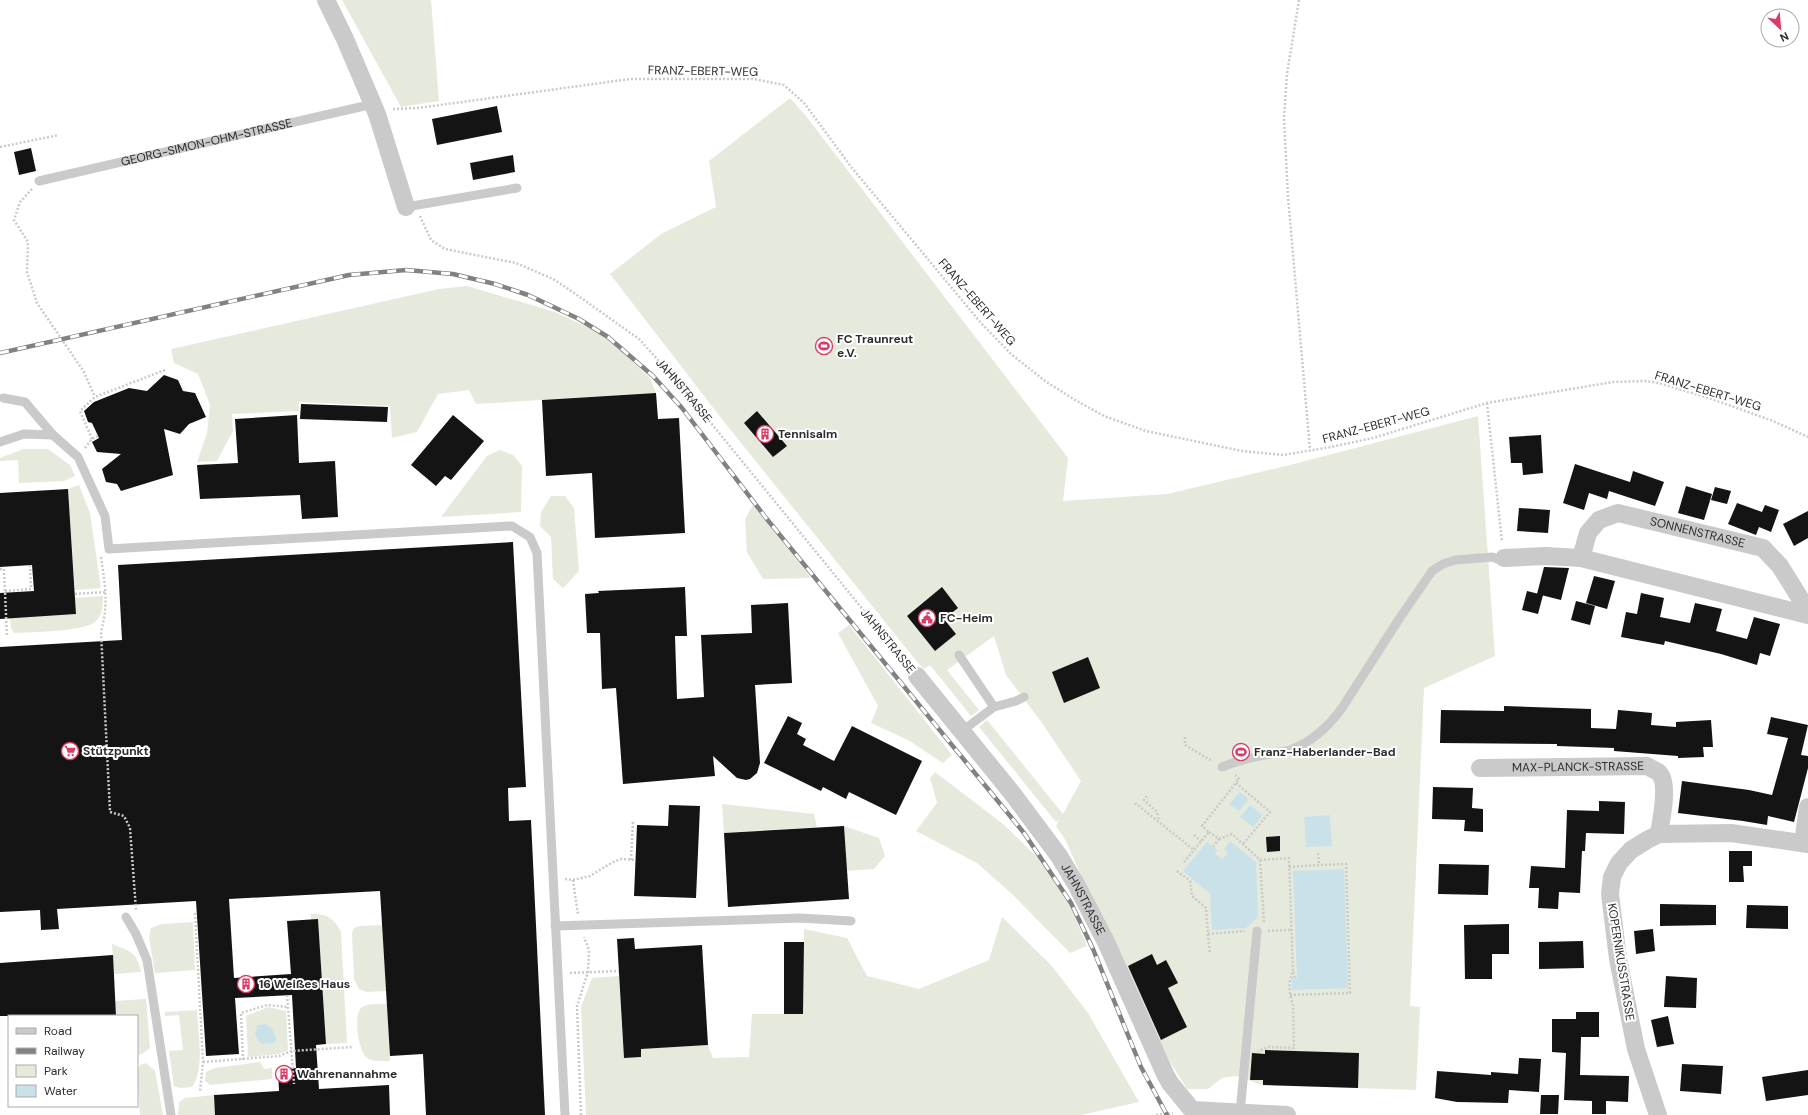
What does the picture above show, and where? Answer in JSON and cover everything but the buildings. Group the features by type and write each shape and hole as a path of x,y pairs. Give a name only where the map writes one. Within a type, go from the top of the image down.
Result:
{"street":[{"path":"326,0 373,104 412,209"},
{"name":"SONNENSTRASSE","path":"1581,558 1588,533 1599,520 1618,513 1763,548 1780,566 1808,611"},
{"path":"1504,558 1544,556 1581,558 1808,615"},
{"name":"JAHNSTRASSE","path":"917,676 1043,833 1076,884 1106,942 1170,1083 1192,1110 1287,1115"},
{"name":"MAX-PLANCK-STRASSE","path":"1480,768 1647,766 1659,773 1664,781 1659,834"},
{"path":"1806,843 1808,807"},
{"name":"KOPERNIKUSSTRASSE","path":"1658,1115 1636,1049 1618,960 1610,894 1612,878 1618,863 1631,850 1659,834 1731,833 1806,843"}],"lane":[{"name":"GEORG-SIMON-OHM-STRASSE","path":"39,181 373,104"},
{"path":"412,209 517,188"},
{"path":"3,398 25,402 53,435 78,457 105,516 110,549 512,526 530,537 537,553 565,1115"},
{"path":"0,442 24,434 53,435"},
{"path":"1222,767 1236,761 1289,750 1301,745 1317,735 1332,721 1342,708 1399,619 1432,571 1443,564 1454,560 1493,557 1496,559 1504,558"},
{"path":"959,655 994,707"},
{"path":"962,731 994,707 1016,701 1024,697"},
{"path":"126,917 136,934 147,960 171,1115"},
{"path":"555,926 800,918 851,920"},
{"path":"1240,1113 1245,1056 1261,931"}],"path":[{"path":"1299,0 1287,74 1284,118 1288,197 1310,450"},
{"name":"FRANZ-EBERT-WEG","path":"392,109 418,108 630,79 754,79 784,85 804,103 852,168 981,323 1011,354 1045,381 1075,400 1104,416 1146,432 1219,447 1267,454 1283,454 1332,447 1373,438 1487,404 1613,382 1644,381 1659,383 1712,399 1773,421 1808,437"},
{"path":"0,147 59,134"},
{"path":"39,181 20,202 14,220 28,242 27,272 37,303 84,372 94,397"},
{"name":"JAHNSTRASSE","path":"412,209 431,240 445,249 516,263 553,279 613,319 639,339 676,380 917,676"},
{"path":"92,439 80,411 94,397 165,370"},
{"path":"1487,404 1504,558"},
{"path":"78,457 92,439 98,436"},
{"path":"100,553 106,592 106,612 101,632 110,812 124,816 130,828 137,916"},
{"path":"5,591 31,589 31,567"},
{"path":"0,569 4,569 7,637"},
{"path":"75,594 106,592"},
{"path":"1184,737 1185,745 1234,774 1239,779 1202,826 1219,839"},
{"path":"1236,783 1270,812 1242,844"},
{"path":"1147,796 1144,800 1157,812 1159,822"},
{"path":"1135,803 1194,850"},
{"path":"631,860 633,821"},
{"path":"1184,862 1209,832"},
{"path":"1213,847 1219,839 1232,834 1260,860 1289,858 1293,972 1295,978"},
{"path":"1194,835 1201,842"},
{"path":"1318,852 1319,865"},
{"path":"553,878 573,880 590,876 613,862 621,859 636,860"},
{"path":"1260,860 1261,931"},
{"path":"1289,866 1346,864 1350,993 1290,995"},
{"path":"1177,872 1190,881 1192,896 1206,908 1210,954"},
{"path":"573,880 580,925 589,950 588,972 577,1006 581,1115"},
{"path":"195,913 203,1062 200,1092"},
{"path":"1208,934 1291,930"},
{"path":"558,973 619,971"},
{"path":"1245,1056 1251,1050 1260,1051 1269,1047 1294,1048 1293,1005 1290,995 1290,978 1293,972"},
{"path":"287,995 294,1084"},
{"path":"243,1060 241,1013 266,1005 288,1007"},
{"path":"203,1062 279,1056 292,1051 353,1047"}],"green space":[{"path":"342,0 431,0 439,101 401,107"},
{"path":"790,98 806,116 1068,458 1063,501 1167,494 1286,466 1478,416 1495,656 1424,688 1410,1006 1420,1007 1416,1090 1263,1085 1236,1076 1222,1078 1208,1089 1187,1089 1170,1062 1103,926 1066,841 1056,826 1059,820 1056,822 979,727 987,720 1063,814 1081,781 1042,723 1006,675 994,636 947,670 979,710 971,716 930,665 924,669 918,663 721,418 610,274 661,234 716,207 709,161"},
{"path":"467,286 555,312 604,335 650,378 656,393 476,404 469,390 438,394 417,432 392,438 390,406 299,402 299,411 232,414 233,431 217,461 197,462 207,433 210,405 198,374 174,363 171,349 439,289"},
{"path":"24,449 48,449 70,465 75,476 64,481 19,483 18,460 0,461 0,458"},
{"path":"500,450 513,455 522,466 521,512 441,517 487,456"},
{"path":"79,485 90,513 101,588 75,590 68,489"},
{"path":"551,496 565,496 574,508 579,571 563,588 553,579 551,537 540,526 541,512"},
{"path":"753,505 811,578 763,579 747,552 745,519"},
{"path":"103,596 103,606 100,615 96,621 90,625 57,631 14,633 11,628 10,618 76,614 75,598"},
{"path":"849,625 952,755 943,763 908,740 871,723 878,706 838,633"},
{"path":"935,772 1003,824 1037,857 1069,903 1087,946 1070,953 1013,895 977,863 916,831 937,803 930,778"},
{"path":"722,804 814,814 817,827 724,833"},
{"path":"844,826 879,838 885,856 874,869 847,871"},
{"path":"311,914 321,914 329,917 341,932 347,1043 326,1044 318,919 311,920"},
{"path":"1002,917 1051,965 1088,1013 1139,1102 1081,1115 586,1115 581,1007 592,978 619,976 624,1058 641,1057 641,1049 708,1045 713,1058 749,1057 752,1014 803,1014 804,929 847,938 867,976 919,989 989,960"},
{"path":"193,922 195,970 155,973 149,938 151,928 162,924"},
{"path":"382,925 386,991 367,992 359,989 354,979 352,933 354,928 360,926"},
{"path":"112,944 132,953 137,960 141,972 114,974"},
{"path":"146,999 150,1048 142,1054 138,1055 138,1015 116,1015 115,1001"},
{"path":"387,1004 390,1061 371,1060 363,1053 359,1040 357,1024 359,1011 362,1007 368,1005"},
{"path":"268,1007 286,1011 288,1050 279,1054 248,1057 246,1016"},
{"path":"197,1010 200,1050 198,1071 196,1080 192,1087 180,1088 174,1086 169,1051 183,1050 179,1015 165,1016 165,1012"},
{"path":"260,1062 264,1069 272,1068 272,1079 210,1085 205,1081 206,1072 215,1068"},
{"path":"146,1063 155,1071 163,1115 140,1115 138,1069 140,1065"},
{"path":"214,1095 215,1115 178,1115 179,1102 185,1098"}],"water":[{"path":"1240,792 1249,799 1239,811 1229,804"},
{"path":"1250,805 1263,815 1253,827 1240,817"},
{"path":"1330,815 1332,846 1306,847 1304,817"},
{"path":"1230,841 1256,862 1258,917 1246,928 1212,930 1210,894 1183,871 1207,842 1218,851 1215,854 1222,859 1228,853 1224,849"},
{"path":"1344,869 1348,988 1292,990 1292,978 1297,978 1293,871"},
{"path":"266,1024 272,1029 276,1037 275,1043 262,1044 256,1038 255,1033 258,1025"}],"railway":[{"path":"0,353 349,275 406,270 453,274 495,284 528,295 579,319 608,337 653,376 682,408 766,518 1024,833 1071,903 1093,949 1141,1067 1167,1115"}],"place":[{"name":"FC Traunreut e.V.","path":"824,346"},
{"name":"Tennisalm","path":"765,434"},
{"name":"FC-Heim","path":"927,618"},
{"name":"Stützpunkt","path":"70,751"},
{"name":"Franz-Haberlander-Bad","path":"1241,752"},
{"name":"16 Weißes Haus","path":"246,984"},
{"name":"Wahrenannahme","path":"284,1074"}]}
